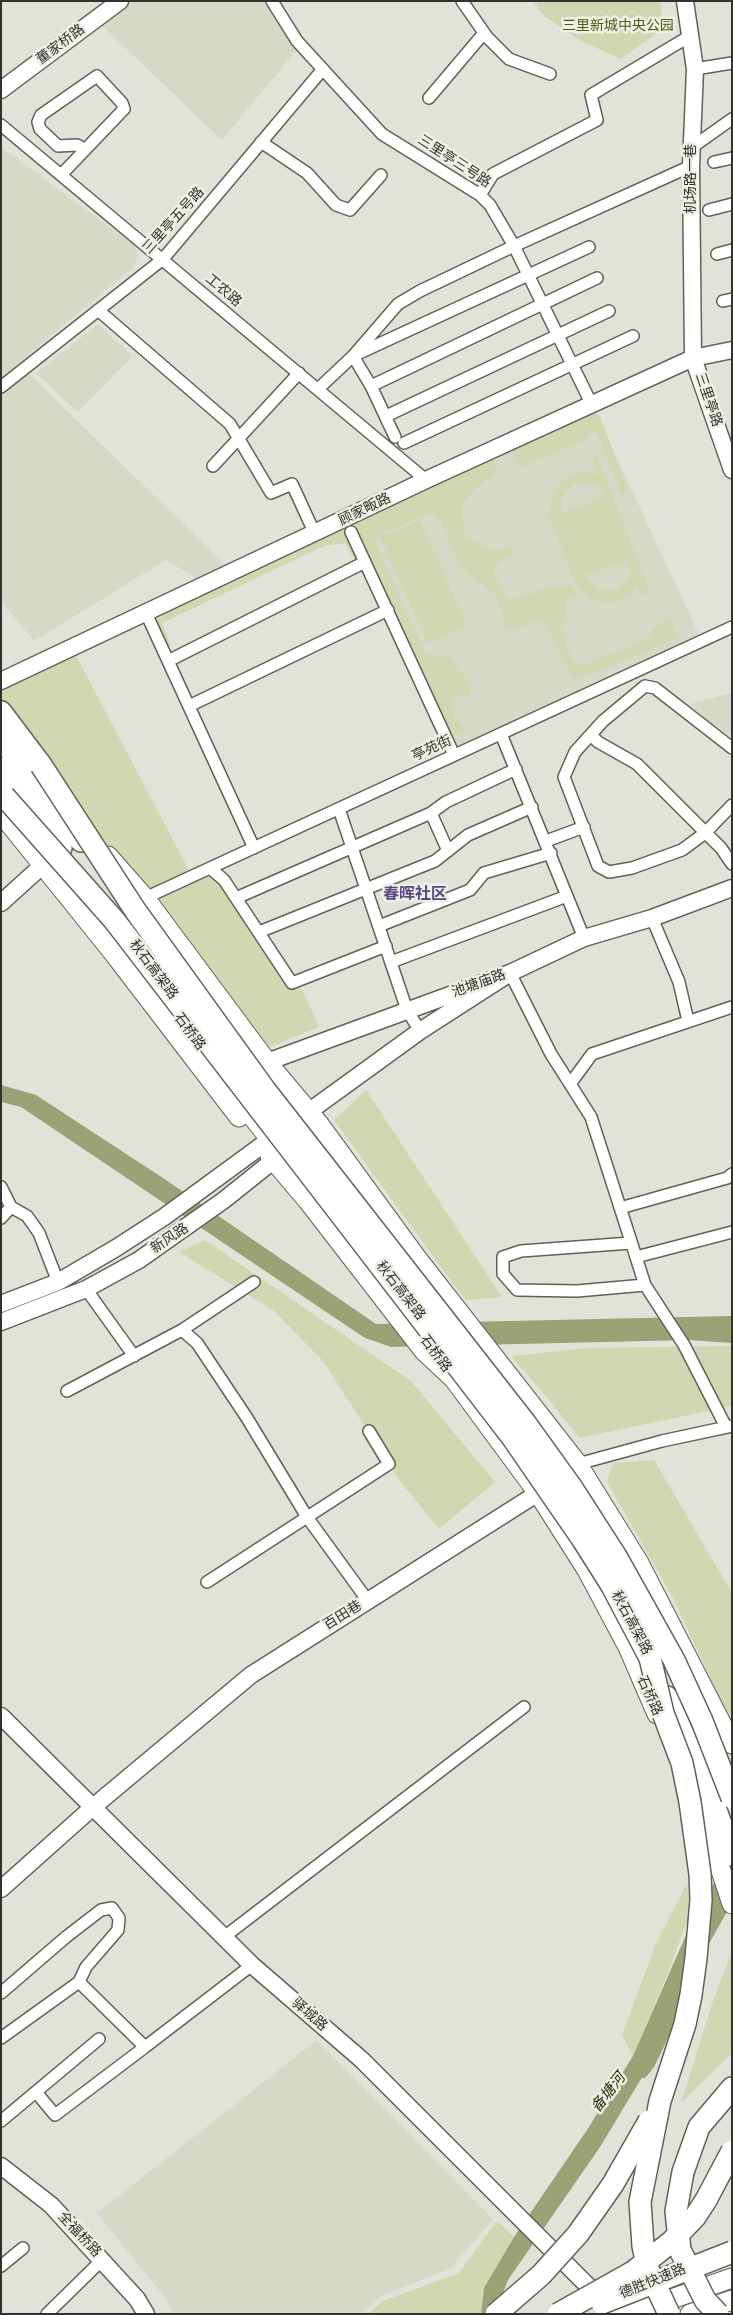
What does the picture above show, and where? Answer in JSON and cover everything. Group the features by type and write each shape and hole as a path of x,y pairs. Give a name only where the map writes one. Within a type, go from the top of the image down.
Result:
{"highway":[{"path":"1,712 54,781 140,904"},
{"name":"秋石高架路","path":"1,738 140,904 265,1090 526,1424 572,1488 616,1558 674,1660 702,1720 732,1798"},
{"name":"秋石高架路","path":"1,768 114,920 556,1498 612,1586 650,1658 716,1810 724,1855"},
{"path":"1,793 114,920"},
{"path":"650,1658 663,1713 682,1763 700,1874 696,1958 685,2024 660,2101 642,2181 640,2220 648,2269 668,2314"},
{"path":"702,1720 732,1769"},
{"path":"718,2314 705,2300 680,2250 676,2211 683,2172 699,2127 732,2088"},
{"path":"496,2314 541,2275 578,2234 614,2184 660,2101"},
{"path":"558,2314 633,2272 665,2248 695,2217 732,2150"},
{"name":"德胜快速路","path":"575,2314 732,2252"}],"main road":[{"path":"1,726 140,904 314,1118 456,1308 577,1463 639,1563 732,1744"},
{"name":"石桥路","path":"1,780 54,846 231,1088 265,1142 427,1349 455,1380 538,1493 587,1570 628,1647 706,1824 724,1855 732,1904"},
{"path":"1,813 44,864 265,1142"},
{"path":"628,2314 732,2278"},
{"path":"690,2314 732,2300"}],"street":[{"name":"董家桥路","path":"1,90 120,1"},
{"name":"三里亭三号路","path":"272,1 297,41 382,134 480,195 490,205 514,246 592,404"},
{"path":"462,1 484,33 508,59 550,74"},
{"name":"机场路一巷","path":"685,1 696,69 691,166 693,358"},
{"path":"429,98 484,33"},
{"path":"480,195 493,174 597,120 591,95 690,36"},
{"path":"696,69 732,63"},
{"name":"三里亭五号路","path":"1,387 162,260 323,69"},
{"path":"61,175 85,150 124,109 122,103 97,76 41,115 38,122 40,129 58,146 77,146 85,150"},
{"path":"692,148 732,119"},
{"name":"工农路","path":"1,125 426,480"},
{"path":"261,142 307,173 336,205 350,210 380,175"},
{"path":"714,162 732,158"},
{"path":"318,389 353,356 398,304 420,291 514,246 691,166"},
{"path":"708,210 732,204"},
{"path":"353,356 528,274 534,274 588,247"},
{"path":"717,254 732,250"},
{"path":"371,386 597,278"},
{"path":"98,310 230,424 271,493 292,484 315,534"},
{"path":"386,416 609,311"},
{"path":"353,356 399,440 572,365 633,336"},
{"name":"顾家畈路","path":"1,681 426,480 693,358 732,350"},
{"name":"三里亭路","path":"693,358 732,470"},
{"path":"213,466 240,440 299,374"},
{"path":"351,532 454,756"},
{"path":"168,661 365,562"},
{"path":"189,706 388,610"},
{"path":"146,613 254,848"},
{"name":"亭苑街","path":"140,904 210,868 732,627"},
{"path":"732,748 655,688 645,686 603,721 576,752 564,777 598,866 609,872 632,868 682,850 705,833 732,805"},
{"path":"501,734 584,938"},
{"path":"591,735 598,742 637,764 722,848 732,864"},
{"path":"236,898 430,813 446,802 516,769"},
{"path":"259,932 435,861 468,835 532,807"},
{"path":"339,809 407,1010 420,1031"},
{"path":"430,813 448,851"},
{"path":"546,841 584,827"},
{"path":"1,903 44,864 54,846"},
{"path":"379,926 470,890 484,873 550,853"},
{"path":"210,868 224,880 292,982 386,946"},
{"name":"池塘庙路","path":"231,1088 267,1062 510,973 584,938 652,918 732,888"},
{"path":"391,962 567,896"},
{"path":"652,918 679,982 688,1021"},
{"path":"314,1118 420,1031 510,973 551,1054 591,1117 645,1284 684,1345 729,1426"},
{"path":"570,1084 592,1054 732,1007"},
{"name":"新风路","path":"1,1304 58,1282 116,1248 169,1213 265,1142 314,1118"},
{"name":"新风路","path":"1,1322 86,1289 139,1260 189,1226 279,1158 314,1118"},
{"path":"620,1208 731,1177"},
{"path":"1,1187 11,1207 27,1216 39,1233 58,1282"},
{"path":"1,1218 11,1207"},
{"path":"636,1257 732,1232"},
{"path":"631,1243 521,1251 503,1257 503,1274 517,1290 577,1291 645,1284"},
{"path":"67,1391 182,1330 254,1282"},
{"path":"86,1289 134,1356"},
{"path":"182,1330 197,1343 247,1418 307,1517 368,1601"},
{"name":"百田巷","path":"1,1889 93,1807 251,1675 538,1493 577,1463 729,1426"},
{"path":"207,1582 389,1464 370,1431"},
{"path":"224,1937 524,1707"},
{"name":"驿城路","path":"1,1716 252,1965 362,2060 616,2314"},
{"path":"1,1993 66,1937 101,1910 112,1908 119,1918 118,1930 86,1967 79,1982 1,2038"},
{"path":"36,2092 54,2115 252,1965"},
{"path":"79,1982 145,2047"},
{"path":"1,2121 99,2039"},
{"name":"全福桥路","path":"1,2166 51,2205 137,2299 146,2314"},
{"path":"1,2266 23,2248"},
{"path":"47,2314 102,2260"}],"shaded area":[{"path":"131,1 269,1 299,47 222,140 100,24"},
{"path":"1,147 134,245 138,255 133,268 1,377"},
{"path":"98,324 133,356 78,412 36,373"},
{"path":"24,369 233,572 196,578 166,560 34,641 1,601 1,387"},
{"path":"592,405 702,641 454,755 346,520"},
{"path":"732,693 732,736 707,720 690,704"},
{"path":"1,1085 36,1095 163,1178 376,1324 732,1316 732,1343 689,1340 391,1347 365,1338 21,1107 1,1102"},
{"path":"732,1852 732,1903 702,1956 650,2064 600,2147 508,2280 498,2306 499,2314 481,2314 484,2288 514,2237 587,2130 633,2056 694,1917"},
{"path":"317,2040 493,2219 451,2268 381,2296 362,2314 173,2314 167,2300 97,2213"}],"green space":[{"name":"三里新城中央公园","path":"533,1 661,1 662,29 621,59 579,40 543,15"},
{"path":"592,412 600,416 629,493 621,494 597,432 589,434 584,440 520,467 510,447"},
{"path":"597,456 650,591 640,595 636,585 631,594 609,604 588,597 576,586 548,514 554,492 561,482 569,476 580,472 598,474 592,458","holes":["575,484 597,485 605,497 561,513 562,498 570,488","628,560 630,577 617,589 609,591 598,589 584,576"]},
{"path":"494,461 496,473 478,486 461,505 465,535 480,546 495,551 512,545 514,555 496,565 493,573 507,598 513,600 549,587 572,587 578,596 565,601 565,617 560,625 569,652 577,665 584,665 649,639 654,628 670,618 677,637 600,671 572,677 545,621 541,618 520,627 506,628 496,594 462,570 440,520 428,513 381,534 374,541 425,653 452,658 469,685 470,694 451,698 454,718 463,728 464,733 442,739 381,606 345,543 324,546 162,623 171,646 167,647 155,622 169,609 308,541 363,521 452,474"},
{"path":"420,520 467,626 428,643 380,537"},
{"path":"72,648 192,876 210,868 292,983 303,991 319,1027 259,1051 1,708 1,681"},
{"path":"366,1090 502,1297 465,1300 334,1120"},
{"path":"205,1240 411,1381 495,1482 439,1529 400,1481 323,1361 274,1311 179,1252"},
{"path":"732,1346 732,1406 579,1438 511,1356 589,1348"},
{"path":"654,1460 732,1593 732,1725 673,1598 607,1482 613,1463"},
{"path":"687,1883 690,1913 666,1978 633,2056 622,2035 655,1946"},
{"path":"732,1951 732,2053 681,2103 713,2001"},
{"path":"497,2221 514,2237 484,2288 481,2314 368,2314 383,2301 459,2273"}],"waterway":[{"name":"备塘河","path":"643,2073 650,2064 683,1995"}],"district":[{"name":"春晖社区","path":"415,895"}]}
